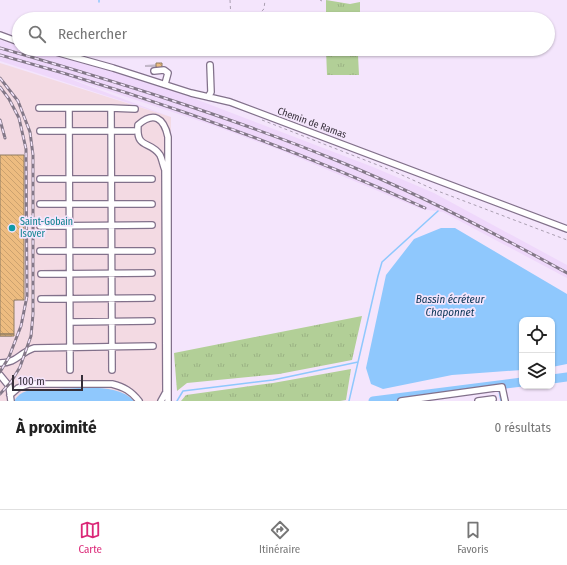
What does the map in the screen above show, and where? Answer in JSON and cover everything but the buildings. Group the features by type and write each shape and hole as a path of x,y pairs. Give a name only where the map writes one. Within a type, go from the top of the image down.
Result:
{"street":[{"path":"0,35 12,39"},
{"name":"Chemin de Ramas","path":"69,56 208,97 230,102 567,229"},
{"path":"208,97 211,92 210,65"},
{"path":"154,71 164,70 168,72 165,84"},
{"path":"39,108 135,109"},
{"path":"111,108 112,370"},
{"path":"69,109 70,370"},
{"path":"161,401 166,392 165,170 160,155 154,149 142,144 137,136 138,125 145,119 154,117 162,120 166,126 168,137 168,401"},
{"path":"40,131 134,132"},
{"path":"40,179 152,179"},
{"path":"40,204 152,204"},
{"path":"40,226 152,226"},
{"path":"40,251 152,251"},
{"path":"41,274 152,274"},
{"path":"41,299 152,298"},
{"path":"70,322 152,321"},
{"path":"0,363 11,363 25,351 34,348 152,346"},
{"path":"0,375 9,386 10,398"},
{"path":"10,398 18,388 29,384 112,384 133,393 139,401"},
{"path":"400,401 502,387 505,401"},
{"path":"478,401 493,399"}],"path":[{"path":"230,0 231,12"},
{"path":"261,12 264,9 265,0"},
{"path":"262,120 392,171 435,190 567,240"}],"shaded area":[{"path":"0,40 12,44 12,56 56,56 116,73 190,97 373,167 434,193 567,265 567,278 443,212 421,209 280,150 212,125 57,74 171,117 0,61"},
{"path":"0,63 171,117 169,360 171,401 0,401"}],"green space":[{"path":"326,0 350,4 360,2 360,12 326,12"},
{"path":"326,56 358,56 359,75 327,75"},
{"path":"362,316 352,360 279,374 187,383 177,391 174,353"},
{"path":"351,369 346,400 181,401 186,395 273,383"}],"water":[{"name":"Bassin écréteur Chaponnet","path":"441,228 455,228 567,294 567,364 555,366 555,317 519,317 519,370 452,375 383,389 371,384 366,368 386,275 414,239"},
{"path":"53,389 107,389 127,395 134,401 14,401 17,396 26,391"}],"waterway":[{"path":"349,401 382,262 438,211"},
{"path":"177,401 183,391 273,380 358,362"},
{"path":"555,379 567,377"},
{"path":"373,401 519,382"},
{"path":"499,391 501,401"}],"railway":[{"path":"0,48 12,52"},
{"path":"0,55 109,87 216,123 373,185 425,208"},
{"path":"27,56 213,114 338,161 397,186 567,273"},
{"path":"0,78 18,101 30,132 33,155 33,314 31,336 20,367 11,382 0,394"},
{"path":"0,87 9,99 19,118 26,149 27,296 21,326 9,357 0,372"},
{"path":"0,120 5,138"}],"place":[{"name":"Saint-Gobain Isover","path":"12,228"}]}
